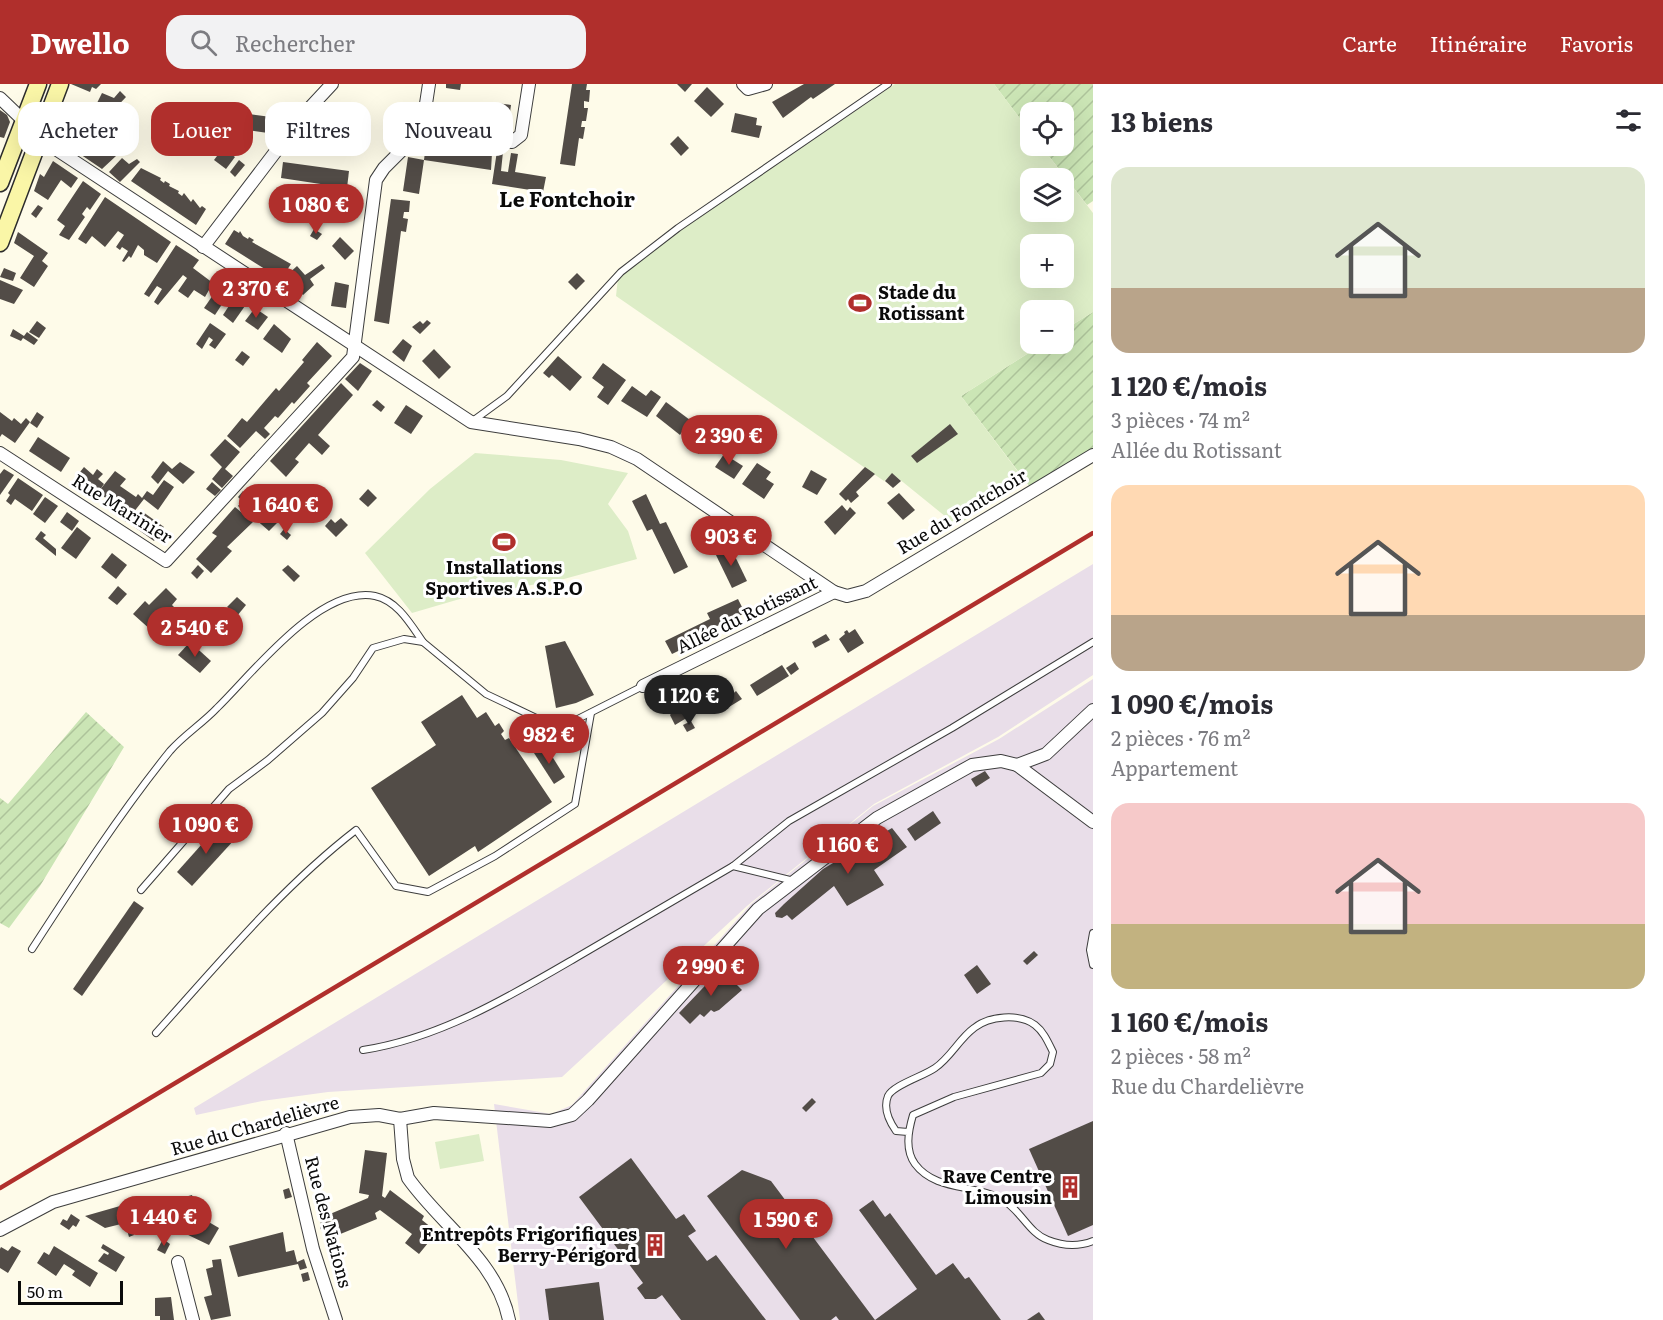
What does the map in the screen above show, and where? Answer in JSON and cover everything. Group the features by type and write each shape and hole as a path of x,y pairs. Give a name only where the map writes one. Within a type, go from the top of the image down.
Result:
{"main road":[{"path":"35,102 38,84"},
{"path":"48,102 60,84"},
{"path":"0,183 18,152"},
{"path":"0,243 24,156"}],"street":[{"path":"203,247 305,112 332,84"},
{"path":"426,102 429,84"},
{"path":"513,141 521,135 529,84"},
{"path":"743,84 748,89 766,84"},
{"path":"0,98 18,114"},
{"path":"66,156 471,422 579,439 611,447 637,459 834,592"},
{"path":"355,346 376,180 396,156"},
{"name":"Rue Marinier","path":"0,453 166,561 353,357 355,346"},
{"name":"Rue du Fontchoir","path":"834,592 847,596 866,591 1093,454"},
{"name":"Allée du Rotissant","path":"643,686 834,592"},
{"path":"1017,765 1046,754 1093,710"},
{"name":"Rue du Chardelièvre","path":"0,1230 52,1202 286,1133 367,1114 400,1119 434,1113 550,1121 572,1115 758,909 877,818 972,765 1002,761 1017,765"},
{"path":"1017,765 1093,822"},
{"path":"400,1119 403,1159 408,1178 490,1274 503,1297 509,1320"},
{"name":"Rue des Nations","path":"286,1133 313,1249 336,1320"},
{"path":"178,1262 193,1320"}],"lane":[{"path":"471,422 507,396 621,272 678,228 888,84"},
{"path":"32,949 136,795 173,748 216,709 289,633 322,609 354,597 375,596 398,608 423,642 486,694 549,724 568,724 643,686"},
{"path":"141,890 230,789 268,760 322,713 353,678 373,648 404,639 423,642"},
{"path":"363,1050 387,1047 429,1033 514,993 733,866 789,821 952,728 1093,642"},
{"path":"156,1033 315,861 356,830 396,886 428,892 495,856 575,804 591,713"},
{"path":"733,866 794,881"},
{"path":"1093,933 1090,950 1093,965"},
{"path":"908,1132 896,1131 889,1121 886,1110 887,1097 893,1089 936,1068 974,1028 989,1020 1022,1018 1034,1024 1044,1035 1053,1052 1050,1064 1041,1073 932,1105 913,1115 908,1132 909,1153 922,1173 955,1187 998,1197 1019,1211 1036,1234 1046,1240 1072,1246 1093,1241"}],"shaded area":[{"path":"1093,564 1093,675 998,737 874,804 747,906 562,1077 328,1092 262,1101 196,1115 194,1108"},
{"path":"1093,679 1093,1320 520,1320 494,1104 551,1114 572,1105 751,904 873,806 999,739"}],"green space":[{"name":"Stade du Rotissant","path":"895,84 994,84 1020,119 1020,156 1049,156 1058,168 1020,168 1020,222 1074,222 1074,189 1093,213 1093,312 1074,324 1074,300 1020,300 1020,354 1027,354 961,396 1025,481 959,524 951,521 893,474 884,481 616,296 618,278 662,243"},
{"path":"994,84 1093,84 1093,201 1087,205 1074,188 1074,168 1058,168 1049,156 1074,156 1074,102 1020,102 1020,119"},
{"path":"1093,312 1093,449 1030,487 961,396 1027,354 1074,354 1074,324"},
{"name":"Installations Sportives A.S.P.O","path":"475,453 561,460 628,473 608,504 628,531 637,559 564,579 470,596 412,613 365,553 430,489"},
{"path":"86,712 124,747 40,886 9,928 0,923 0,798 8,804"},
{"path":"479,1134 484,1161 440,1169 435,1142"}],"building":[{"path":"71,84 101,84 96,89 92,87 90,92"},
{"path":"446,84 461,84 460,90 446,88"},
{"path":"572,84 587,84 586,90 590,90 589,102 584,101 584,108 588,108 586,121 582,121 581,127 585,127 583,139 579,138 575,166 560,164"},
{"path":"677,84 692,84 685,92"},
{"path":"804,84 835,84 813,99 811,97 783,118 772,102"},
{"path":"707,87 724,104 711,117 694,101"},
{"path":"120,91 126,97 121,102 98,102 102,93 114,98"},
{"path":"0,110 7,115 10,122 4,138 0,137"},
{"path":"735,113 757,118 756,125 762,126 759,138 731,132"},
{"path":"253,115 265,116 265,133 253,131"},
{"path":"678,136 689,148 681,156 670,144"},
{"path":"513,153 518,154 515,172 546,177 543,192 492,184 496,156 503,156 501,171 508,172"},
{"path":"83,156 116,156 102,169"},
{"path":"217,156 235,157 226,169 214,160"},
{"path":"424,156 492,156 491,170 424,160"},
{"path":"408,157 424,160 419,194 403,191"},
{"path":"122,158 129,164 137,159 140,162 120,182 109,172"},
{"path":"239,160 245,165 235,177 230,172"},
{"path":"53,161 78,178 71,188 61,180 48,200 34,191 40,174 44,177"},
{"path":"283,162 349,171 347,188 281,178"},
{"path":"141,168 161,178 160,180 164,183 165,181 170,184 169,186 179,191 178,193 182,196 184,193 191,202 193,199 200,208 202,206 206,209 196,225 131,181"},
{"path":"83,181 101,194 90,210 87,207 82,214 85,217 69,240 59,235 65,226 57,220"},
{"path":"105,197 171,242 157,263 144,255 144,250 138,245 131,258 129,256 124,262 122,261 128,251 122,247 120,250 116,247 124,235 118,231 105,247 92,236 86,244 78,239"},
{"path":"284,197 297,199 295,214 281,212"},
{"path":"391,199 410,201 409,212 404,212 403,218 408,219 406,232 401,231 389,324 374,321"},
{"path":"310,201 324,203 322,218 308,216"},
{"path":"38,205 43,208 36,218 31,214"},
{"path":"341,205 348,206 346,221 339,220"},
{"path":"314,229 322,234 317,240 310,236"},
{"path":"234,230 239,233 240,231 243,236 254,240 252,242 291,264 281,279 225,244"},
{"path":"18,232 48,253 42,261 48,266 34,287 20,278 34,256 14,243"},
{"path":"340,237 354,251 345,260 332,246"},
{"path":"176,245 199,260 193,268 213,283 205,297 194,290 188,298 178,291 187,278 183,275 158,305 154,302 162,289 157,286 149,297 144,294"},
{"path":"322,264 325,268 310,279 314,285 303,295 285,277 297,266 305,275"},
{"path":"4,268 16,273 13,281 0,277"},
{"path":"577,273 585,281 576,290 568,282"},
{"path":"0,280 23,290 14,304 0,299"},
{"path":"335,282 349,285 346,308 331,306"},
{"path":"220,285 230,292 215,315 204,308"},
{"path":"236,295 247,303 233,323 223,315"},
{"path":"255,308 268,317 258,330 245,321"},
{"path":"427,320 431,323 420,334 412,327 420,321 423,324"},
{"path":"37,321 46,328 39,338 29,332"},
{"path":"210,323 226,334 215,349 209,345 213,340 209,337 202,349 196,344"},
{"path":"274,324 291,339 282,353 263,339"},
{"path":"13,329 24,336 27,332 38,340 34,345 23,338 21,341 10,336"},
{"path":"403,339 412,346 404,362 392,352"},
{"path":"317,342 332,356 307,383 310,386 294,404 292,402 278,418 275,416 264,428 270,434 265,439 256,431 240,448 227,436 242,418 247,422 276,388 279,391 304,362 302,360"},
{"path":"434,349 451,367 439,379 422,361"},
{"path":"242,351 250,357 243,366 235,360"},
{"path":"558,356 582,377 570,391 552,375 549,378 543,373"},
{"path":"360,363 372,371 358,391 345,379"},
{"path":"603,363 626,380 608,405 597,397 604,387 592,378"},
{"path":"341,383 353,395 318,435 330,446 322,455 309,443 295,459 299,462 286,477 270,461"},
{"path":"632,386 646,396 651,390 661,397 647,417 621,401"},
{"path":"377,400 385,407 381,412 372,405"},
{"path":"666,402 690,420 680,435 656,416"},
{"path":"406,405 423,416 411,434 394,423"},
{"path":"0,412 12,421 14,418 21,424 26,418 30,422 15,443 2,434 0,437"},
{"path":"37,412 44,417 37,428 30,423"},
{"path":"950,424 958,434 917,463 911,456"},
{"path":"694,429 709,440 699,454 684,444"},
{"path":"38,437 70,458 61,472 29,451"},
{"path":"225,439 240,452 225,469 233,476 222,488 212,479 222,467 210,455"},
{"path":"724,454 743,466 734,479 715,467"},
{"path":"163,461 172,469 180,462 195,472 183,484 168,471 158,484 151,477"},
{"path":"757,463 771,472 766,479 774,484 764,499 742,484"},
{"path":"84,467 93,475 97,469 103,474 98,479 104,484 99,491 115,471 126,479 120,486 136,497 138,494 142,498 147,491 153,495 164,480 174,487 158,510 144,499 126,522 121,518 125,512 99,493 94,499 72,482"},
{"path":"865,467 875,474 856,492 859,496 851,503 848,499 846,501 839,494"},
{"path":"4,469 14,475 0,495 0,474"},
{"path":"811,470 827,479 817,495 802,487"},
{"path":"892,473 901,481 893,488 885,481"},
{"path":"18,478 43,495 32,511 15,499 11,505 6,501 10,495 8,493"},
{"path":"212,482 221,490 215,496 206,489"},
{"path":"368,489 377,498 368,507 359,499"},
{"path":"243,491 277,523 269,531 253,517 256,514 251,509 247,514 238,506 242,501 238,497"},
{"path":"899,493 915,510 903,520 887,503"},
{"path":"646,494 660,524 666,522 688,567 674,574 652,529 647,531 632,501"},
{"path":"45,497 58,506 45,523 33,514"},
{"path":"842,505 847,511 850,507 856,513 835,535 824,522"},
{"path":"235,507 253,522 227,547 232,551 211,573 196,559 217,536 212,533"},
{"path":"67,512 79,521 72,531 60,522"},
{"path":"143,512 164,527 154,541 133,526"},
{"path":"341,518 348,525 336,537 325,526 331,519 335,523"},
{"path":"77,527 91,538 76,559 61,548"},
{"path":"284,529 291,535 287,540 280,534"},
{"path":"41,531 46,535 43,538 56,549 56,556 35,539"},
{"path":"730,546 747,581 732,588 715,553"},
{"path":"112,553 127,565 116,579 101,567"},
{"path":"198,565 204,571 197,579 191,573"},
{"path":"288,565 300,576 294,582 282,570"},
{"path":"118,586 127,594 117,605 108,598"},
{"path":"166,588 177,599 172,605 174,607 165,613 175,620 173,627 176,629 169,637 156,625 152,631 133,614 145,601 149,605"},
{"path":"237,597 246,605 237,616 227,607"},
{"path":"738,599 745,613 715,627 717,632 672,654 665,641 710,619 707,613"},
{"path":"855,629 864,643 848,653 839,639 847,630 849,633"},
{"path":"826,634 830,640 815,648 812,642"},
{"path":"565,641 594,695 556,708 545,646"},
{"path":"190,642 211,661 200,673 178,655"},
{"path":"795,662 799,669 791,675 786,668"},
{"path":"782,665 789,676 757,696 750,685"},
{"path":"717,687 723,696 675,725 670,715 674,710"},
{"path":"736,691 742,699 729,707 725,701"},
{"path":"462,695 477,718 486,712 495,726 499,723 504,731 501,734 505,740 509,738 552,802 478,852 475,846 429,876 371,788 436,745 421,722"},
{"path":"691,721 695,728 687,732 683,725"},
{"path":"545,745 565,777 554,784 534,753"},
{"path":"985,771 990,778 976,787 971,779"},
{"path":"933,811 941,823 915,841 907,829"},
{"path":"219,825 235,839 192,886 177,872"},
{"path":"892,828 907,847 874,870 884,885 847,906 834,886 792,920 787,915 782,918 776,917 775,913 823,869"},
{"path":"134,901 144,908 82,996 73,989"},
{"path":"1034,951 1038,955 1027,965 1023,961"},
{"path":"977,965 991,984 977,994 964,975"},
{"path":"721,969 742,990 719,1010 714,1012 711,1010 704,1017 700,1014 690,1024 679,1013"},
{"path":"812,1098 816,1102 806,1112 802,1108"},
{"name":"Rave Centre Limousin","path":"1093,1121 1093,1225 1068,1236 1029,1149"},
{"path":"365,1150 387,1153 382,1196 385,1198 390,1190 424,1216 422,1220 437,1232 419,1254 405,1243 412,1234 380,1210 375,1213 377,1219 338,1235 334,1226 322,1231 320,1228 321,1220 333,1222 330,1214 368,1198 369,1195 359,1193"},
{"name":"Entrepôts Frigorifiques Berry-Périgord","path":"631,1158 676,1219 684,1214 696,1231 688,1236 707,1261 716,1255 766,1320 681,1320 662,1295 656,1299 645,1299 637,1288 643,1283 579,1197"},
{"path":"742,1170 771,1181 875,1320 839,1320 836,1316 831,1320 800,1320 707,1196"},
{"path":"289,1188 292,1197 285,1199 283,1190"},
{"path":"192,1195 194,1201 183,1204 181,1198"},
{"path":"873,1200 885,1217 890,1213 936,1275 953,1263 965,1279 969,1277 1001,1320 875,1320 917,1289 859,1210"},
{"path":"120,1206 123,1219 161,1208 165,1224 133,1232 134,1235 129,1237 125,1223 105,1228 85,1216"},
{"path":"71,1214 80,1220 76,1227 73,1225 69,1230 60,1224 63,1219 67,1221"},
{"path":"195,1214 219,1228 209,1245 184,1233"},
{"path":"283,1232 286,1252 294,1250 297,1262 304,1259 307,1268 300,1270 298,1264 238,1277 229,1246"},
{"path":"163,1239 170,1244 165,1254 157,1250"},
{"path":"103,1244 125,1257 116,1272 98,1261 104,1253 108,1255 109,1253 101,1248"},
{"path":"12,1246 21,1251 8,1273 0,1268 0,1249 1,1247 8,1251"},
{"path":"54,1246 98,1273 90,1287 72,1275 75,1271 64,1264 56,1276 37,1263 44,1252 49,1255"},
{"path":"221,1259 231,1316 211,1320 204,1297 212,1295 206,1269 213,1267 212,1260"},
{"path":"308,1272 310,1280 303,1282 301,1274"},
{"path":"599,1282 604,1320 549,1320 545,1289"},
{"path":"171,1297 174,1320 160,1320 160,1316 155,1316 155,1298"},
{"path":"1039,1312 1045,1320 1027,1320"}],"railway":[{"path":"0,1188 1093,533"}],"place":[{"name":"Stade du Rotissant","path":"860,303"},
{"name":"Installations Sportives A.S.P.O","path":"504,542"},
{"name":"Rave Centre Limousin","path":"1070,1187"},
{"name":"Entrepôts Frigorifiques Berry-Périgord","path":"655,1245"}],"district":[{"name":"Le Fontchoir","path":"567,200"}]}
